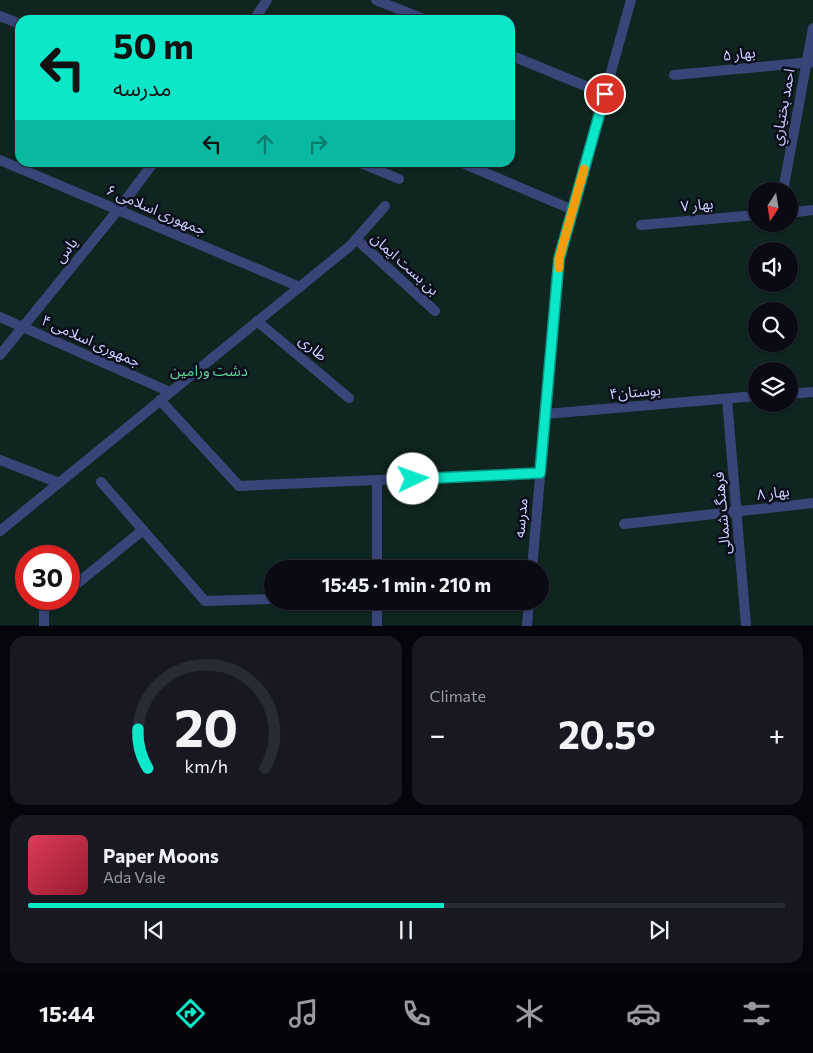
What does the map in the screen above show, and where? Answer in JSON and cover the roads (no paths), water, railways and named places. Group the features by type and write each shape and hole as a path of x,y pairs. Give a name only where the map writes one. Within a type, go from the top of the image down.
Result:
{"street":[{"path":"257,15 267,0"},
{"path":"376,0 414,15"},
{"name":"مدرسه","path":"533,560 559,259 631,0"},
{"path":"0,16 15,22"},
{"name":"احمد بختياري","path":"785,182 810,62 813,28"},
{"path":"515,57 605,94"},
{"name":"بهار ۵","path":"674,75 810,62"},
{"name":"جمهوری اسلامی ۶","path":"0,160 15,166"},
{"name":"جمهوری اسلامی ۶","path":"17,167 300,287"},
{"name":"یاس","path":"0,355 118,210 150,167"},
{"path":"370,167 399,179"},
{"path":"472,167 573,210"},
{"path":"0,531 300,287 356,239 385,206"},
{"path":"798,211 813,210"},
{"name":"بهار ۷","path":"641,225 748,216"},
{"name":"بن بست ایمان","path":"356,239 435,311"},
{"name":"جمهوری اسلامی ۴","path":"0,317 170,392"},
{"name":"طاری","path":"257,321 349,398"},
{"path":"798,393 813,392"},
{"name":"بوستان۴","path":"546,414 748,397"},
{"name":"فرهنگ شمالی","path":"727,399 746,626"},
{"path":"160,400 239,486 540,473"},
{"path":"0,460 59,483"},
{"path":"377,480 377,560"},
{"path":"100,482 205,602 264,599"},
{"name":"بهار ۸","path":"737,512 813,503"},
{"path":"624,524 737,512"},
{"path":"80,581 143,530"},
{"path":"44,610 44,626"},
{"path":"377,610 378,626"},
{"path":"527,626 528,610"}],"park label":[{"name":"دشت ورامین","path":"209,371"}]}
